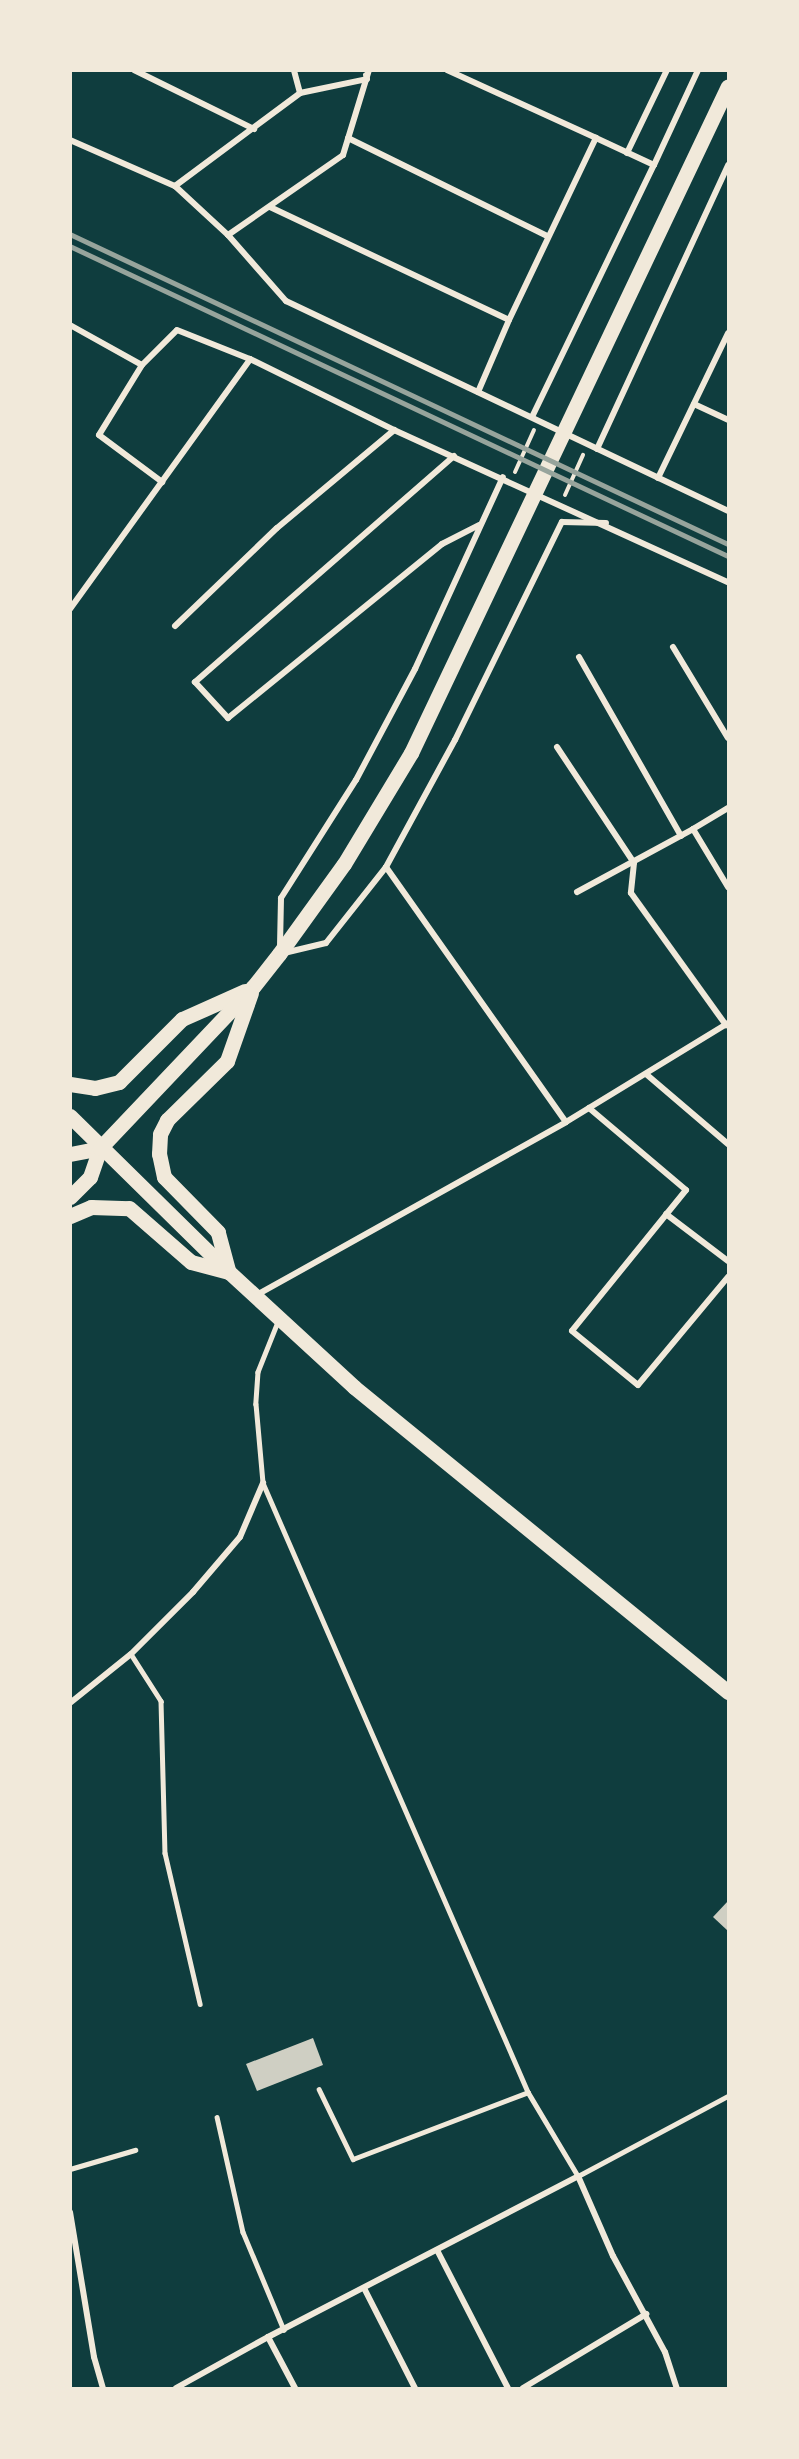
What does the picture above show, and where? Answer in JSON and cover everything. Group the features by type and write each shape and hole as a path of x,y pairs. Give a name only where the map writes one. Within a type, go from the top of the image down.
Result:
{"highway":[{"path":"70,1197 90,1177 100,1148 253,987 279,954 344,864 411,753 443,691 729,86"},
{"path":"70,1084 95,1088 120,1083 182,1019 253,987"},
{"path":"228,1272 218,1232 164,1177 159,1154 160,1134 167,1120 227,1061 253,987"},
{"path":"70,1116 228,1272 354,1387 729,1692"},
{"path":"70,1154 100,1148"},
{"path":"70,1216 91,1207 129,1208 191,1262 228,1272"}],"street":[{"path":"134,70 254,129"},
{"path":"294,70 300,93"},
{"path":"228,235 343,155 368,70"},
{"path":"447,70 654,165"},
{"path":"627,153 666,70"},
{"path":"532,417 699,70"},
{"path":"175,186 300,93 367,79"},
{"path":"348,138 547,236"},
{"path":"478,392 547,236 596,138"},
{"path":"70,140 175,186 228,235 286,300 729,511"},
{"path":"597,449 729,165"},
{"path":"270,207 509,320"},
{"path":"70,325 142,365"},
{"path":"162,482 99,435 142,365 177,330 250,359 394,430 606,523 729,582"},
{"path":"658,478 729,333"},
{"path":"70,609 250,359"},
{"path":"694,404 729,420"},
{"path":"175,626 277,528 394,430"},
{"path":"454,456 195,682 228,718 442,544 480,524"},
{"path":"502,477 415,669 356,780 281,898 279,954 326,943 386,867 455,740 562,522 606,523"},
{"path":"673,647 729,738"},
{"path":"579,657 681,836"},
{"path":"255,1296 566,1122 727,1024 631,893 634,863 556,747"},
{"path":"577,892 634,863 729,808"},
{"path":"693,829 729,886"},
{"path":"386,867 566,1122"},
{"path":"646,1074 729,1144"},
{"path":"589,1108 686,1190 572,1330 638,1385 729,1277"},
{"path":"666,1214 729,1261"},
{"path":"70,1703 131,1654 193,1592 240,1537 263,1483"},
{"path":"179,2388 268,2337 578,2176 613,2256 646,2314 678,2388"},
{"path":"70,2212 94,2357 103,2388"},
{"path":"436,2250 508,2388"},
{"path":"363,2288 415,2388"},
{"path":"523,2388 646,2314"},
{"path":"268,2337 295,2388"}],"lane":[{"path":"279,1320 258,1372 256,1404 263,1483 528,2092 578,2176 729,2096"},
{"path":"131,1654 161,1701 165,1853 200,2004"},
{"path":"319,2089 353,2159 528,2092"},
{"path":"217,2117 243,2232 284,2330"},
{"path":"70,2169 135,2150"}],"path":[{"path":"510,483 536,426"},
{"path":"564,498 586,449"}],"building":[{"path":"728,1901 728,1931 713,1917"},
{"path":"313,2038 323,2065 257,2091 246,2064"}],"railway":[{"path":"70,234 728,544"},
{"path":"70,246 728,556"}]}
